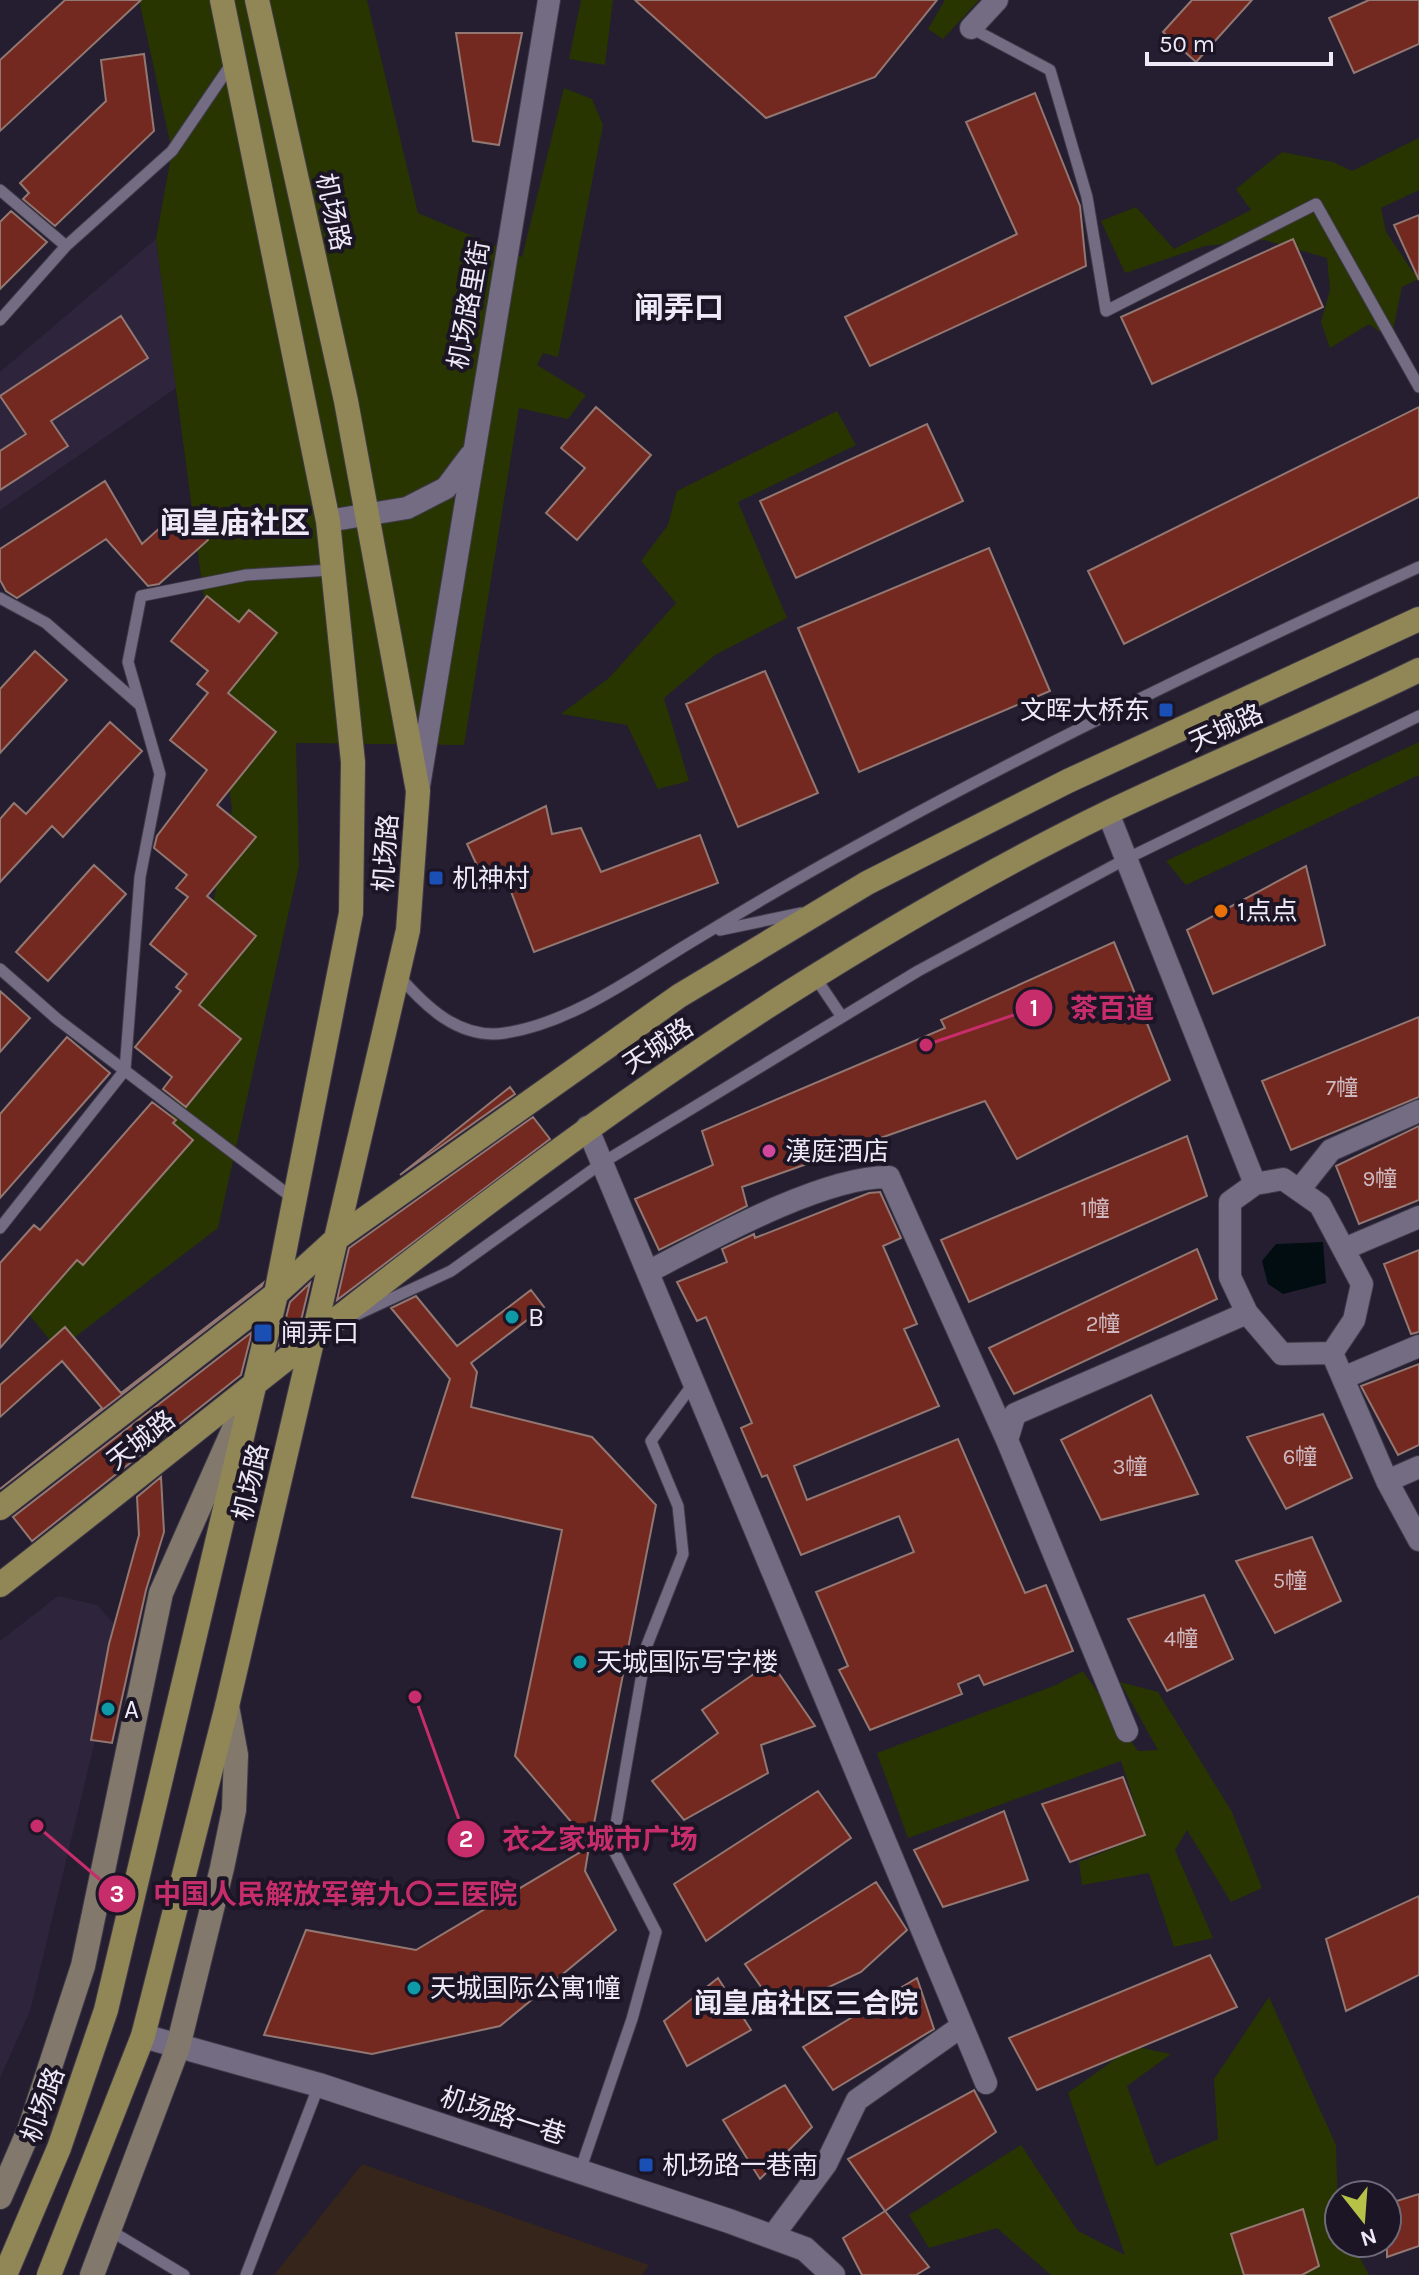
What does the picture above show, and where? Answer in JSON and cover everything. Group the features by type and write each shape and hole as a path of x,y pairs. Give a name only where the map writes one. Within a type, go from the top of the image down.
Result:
{"main road":[{"name":"机场路","path":"5,2275 59,2148 106,2010 276,1294 351,913 353,762 328,521 222,0"},
{"name":"机场路","path":"49,2275 143,2036 227,1706 408,930 418,791 346,401 257,0"},
{"name":"天城路","path":"0,1508 276,1294 336,1239 679,996 867,883 1068,781 1419,619"},
{"name":"天城路","path":"0,1585 252,1389 314,1335 587,1127 815,977 953,895 1108,813 1419,673"},
{"name":"机场路","path":"0,2197 30,2128 83,1966 161,1593 252,1389"},
{"name":"机场路","path":"92,2275 178,2047 234,1810 236,1755 227,1706"}],"street":[{"name":"机场路里街","path":"328,521 407,508 446,488 473,452 549,0"},
{"path":"971,28 997,0"},
{"path":"418,791 473,452"},
{"path":"1108,813 1124,860 1255,1184"},
{"path":"1299,1190 1331,1150 1419,1111"},
{"path":"587,1127 986,2083"},
{"path":"648,1272 736,1226 862,1177 889,1177 1007,1440 1127,1731"},
{"path":"1283,1179 1320,1205 1362,1284 1354,1320 1332,1353 1282,1354 1247,1313 1230,1277 1230,1202 1255,1184 1283,1179"},
{"path":"1344,1249 1419,1217"},
{"path":"1007,1440 1015,1414 1247,1313"},
{"path":"1343,1378 1419,1346"},
{"path":"1332,1353 1387,1481 1419,1540"},
{"path":"1387,1481 1419,1467"},
{"path":"772,2237 826,2164 857,2100 962,2026"},
{"name":"机场路一巷","path":"143,2036 319,2085 772,2237 805,2249 833,2275"}],"lane":[{"path":"971,28 1050,70 1087,197 1106,311 1316,204 1419,387"},
{"path":"0,320 66,246 172,151 234,59"},
{"path":"0,190 66,246"},
{"path":"397,974 433,1014 469,1029 501,1034 541,1025 602,996 881,832 1090,722 1419,567"},
{"path":"0,1228 125,1070 140,877 160,774 128,662 141,596 246,575 333,570"},
{"path":"0,598 46,623 140,705"},
{"path":"314,1335 451,1271 602,1163 842,1017 1124,860 1419,716"},
{"path":"707,932 825,908"},
{"path":"0,969 125,1070 294,1199"},
{"path":"815,977 842,1017"},
{"path":"580,2171 632,2019 656,1932 612,1847 647,1645 683,1554 678,1506 651,1441 694,1383"},
{"path":"246,2275 319,2085"},
{"path":"111,2231 184,2275"}],"shaded area":[{"path":"156,239 176,388 0,510 0,372"},
{"path":"1323,1242 1326,1283 1283,1294 1268,1284 1262,1261 1276,1244"},
{"path":"58,1596 97,1605 121,1632 30,2011 0,2078 0,1641"},
{"path":"362,2164 649,2265 642,2275 274,2275"}],"green space":[{"path":"139,0 367,0 418,213 522,257 564,88 592,99 603,125 558,357 543,353 537,365 586,395 568,419 519,408 464,745 296,743 299,866 218,1228 58,1350 22,1306 163,1152 232,809 156,239 172,151"},
{"path":"581,0 613,0 605,65 569,59"},
{"path":"945,0 979,0 943,39 928,29"},
{"path":"1419,138 1419,190 1381,208 1386,232 1413,272 1419,270 1419,279 1402,287 1391,340 1369,324 1330,348 1321,322 1330,290 1327,258 1265,240 1205,246 1125,273 1101,221 1136,207 1174,249 1251,210 1236,189 1282,152 1333,162 1352,171"},
{"path":"837,411 856,445 738,502 787,618 715,655 664,698 689,781 658,789 627,725 561,714 609,678 676,603 641,561 668,525 677,491"},
{"path":"1419,742 1419,775 1186,885 1166,861"},
{"path":"1083,1671 1138,1751 1158,1750 1120,1682 1158,1692 1232,1812 1262,1888 1231,1902 1187,1830 1175,1850 1213,1938 1174,1947 1149,1873 1082,1885 1079,1862 1145,1835 1121,1761 908,1838 877,1753 1056,1685"},
{"path":"1269,1997 1336,2145 1337,2179 1323,2179 1323,2259 1360,2259 1369,2275 1051,2275 997,2228 929,2248 909,2215 1021,2145 1078,2231 1125,2255 1068,2093 1133,2046 1171,2054 1127,2086 1156,2166 1218,2139 1214,2079"}],"building":[{"path":"65,0 141,0 0,131 0,60"},
{"path":"635,0 937,0 875,77 766,118"},
{"path":"1192,0 1252,0 1196,62 1163,32"},
{"path":"1369,0 1419,0 1419,44 1354,73 1329,18"},
{"path":"456,33 522,33 499,145 473,141"},
{"path":"144,54 154,131 55,226 23,199 29,193 20,183 106,101 101,60"},
{"path":"1035,93 1080,206 1086,266 870,366 845,317 1017,234 966,122"},
{"path":"11,211 47,242 0,289 0,222"},
{"path":"1419,215 1419,280 1394,225"},
{"path":"1293,239 1323,307 1152,384 1121,317"},
{"path":"121,316 148,358 51,421 68,446 0,490 0,451 26,434 0,396"},
{"path":"596,407 651,455 577,540 546,513 585,468 561,448"},
{"path":"1419,407 1419,497 1124,644 1088,571"},
{"path":"927,424 963,501 796,578 760,501"},
{"path":"105,481 142,544 181,509 208,540 159,584 148,586 106,539 17,598 6,591 0,580 0,549"},
{"path":"989,548 1050,691 859,772 798,628"},
{"path":"207,596 239,622 249,610 277,633 228,693 276,732 217,805 256,837 207,896 256,936 199,1005 241,1039 186,1107 163,1089 172,1077 135,1047 181,991 176,987 187,974 150,944 188,897 176,888 187,875 154,848 157,836 207,770 170,740 208,693 197,684 208,671 171,641"},
{"path":"35,651 67,680 0,753 0,689"},
{"path":"765,671 818,793 738,827 686,704"},
{"path":"110,722 142,751 63,837 52,826 0,882 0,819 14,803 26,814"},
{"path":"546,806 552,834 581,828 601,872 700,835 718,883 534,952 507,881 488,889 467,844"},
{"path":"94,865 126,894 48,981 16,952"},
{"path":"1306,866 1325,945 1213,994 1187,930"},
{"path":"1114,942 1170,1080 1017,1159 985,1101 742,1187 747,1206 659,1250 635,1199 713,1165 702,1131 945,1028 941,1020"},
{"path":"0,991 30,1018 0,1052"},
{"path":"1419,1017 1419,1097 1291,1150 1262,1081"},
{"path":"67,1037 110,1073 0,1198 0,1114"},
{"path":"510,1087 515,1094 400,1175"},
{"path":"152,1102 176,1120 173,1123 193,1140 83,1265 77,1260 0,1348 0,1263 34,1225 40,1230"},
{"path":"533,1117 550,1139 337,1300 349,1248"},
{"path":"1419,1126 1419,1200 1359,1224 1336,1166"},
{"path":"1187,1136 1207,1196 969,1302 941,1240"},
{"path":"880,1192 901,1238 883,1246 917,1324 904,1329 939,1406 794,1466 807,1500 958,1439 1025,1593 1046,1585 1073,1651 984,1685 979,1675 958,1684 962,1694 870,1730 839,1670 848,1666 816,1592 914,1552 899,1516 801,1555 767,1475 762,1477 741,1428 752,1423 706,1317 697,1321 677,1282 727,1262 722,1249 754,1234 755,1238 869,1193"},
{"path":"1197,1249 1217,1299 1014,1394 989,1348"},
{"path":"1419,1250 1419,1332 1411,1334 1384,1264"},
{"path":"263,1283 0,1489 102,1408 62,1361 0,1417 0,1385 65,1327 121,1393"},
{"path":"310,1283 299,1329 279,1345 290,1302"},
{"name":"天城国际写字楼","path":"531,1290 544,1307 471,1363 477,1372 471,1407 592,1437 656,1505 590,1844 515,1756 562,1530 412,1497 450,1379 391,1308 416,1296 457,1346"},
{"path":"252,1332 241,1375 32,1541 13,1517"},
{"path":"1419,1364 1419,1445 1398,1455 1361,1386"},
{"path":"1151,1395 1198,1494 1101,1520 1061,1440"},
{"path":"1323,1414 1352,1478 1286,1509 1247,1437"},
{"path":"161,1477 164,1532 146,1590 112,1743 91,1740 109,1644 139,1535 137,1497"},
{"path":"1312,1537 1341,1601 1275,1633 1236,1561"},
{"path":"1204,1595 1233,1659 1167,1691 1128,1619"},
{"path":"771,1662 815,1726 761,1745 768,1773 684,1820 652,1781 718,1733 702,1710"},
{"path":"1123,1777 1145,1835 1070,1862 1042,1804"},
{"path":"818,1791 851,1838 706,1941 674,1884"},
{"path":"1004,1811 1028,1880 943,1907 914,1850"},
{"name":"天城国际公寓1幢","path":"589,1847 585,1871 616,1930 500,2026 372,2054 264,2035 306,1930 416,1950"},
{"path":"876,1882 907,1930 861,1972 778,2011 745,1964"},
{"path":"1419,1896 1419,1975 1346,2011 1326,1939"},
{"path":"1210,1955 1237,2007 1037,2090 1009,2038"},
{"path":"718,1978 751,2030 687,2066 664,2021"},
{"path":"917,1978 934,2029 833,2090 803,2047"},
{"path":"785,2085 812,2127 760,2179 723,2120"},
{"path":"974,2090 996,2132 885,2211 848,2159"},
{"path":"1419,2194 1419,2246 1403,2252 1403,2199"},
{"path":"1303,2209 1319,2266 1302,2275 1244,2275 1231,2234"},
{"path":"885,2211 929,2267 916,2275 862,2275 843,2238"}],"place":[{"name":"文晖大桥东","path":"1166,710"},
{"name":"机神村","path":"436,878"},
{"name":"1点点","path":"1221,911"},
{"name":"茶百道","path":"926,1045"},
{"name":"漢庭酒店","path":"769,1151"},
{"name":"B","path":"512,1317"},
{"name":"闸弄口","path":"263,1333"},
{"name":"天城国际写字楼","path":"580,1662"},
{"name":"衣之家城市广场","path":"415,1697"},
{"name":"A","path":"108,1709"},
{"name":"中国人民解放军第九〇三医院","path":"37,1826"},
{"name":"天城国际公寓1幢","path":"414,1988"},
{"name":"机场路一巷南","path":"646,2165"}],"district":[{"name":"闸弄口","path":"679,308"},
{"name":"闻皇庙社区","path":"235,523"},
{"name":"闻皇庙社区三合院","path":"806,2003"}]}
